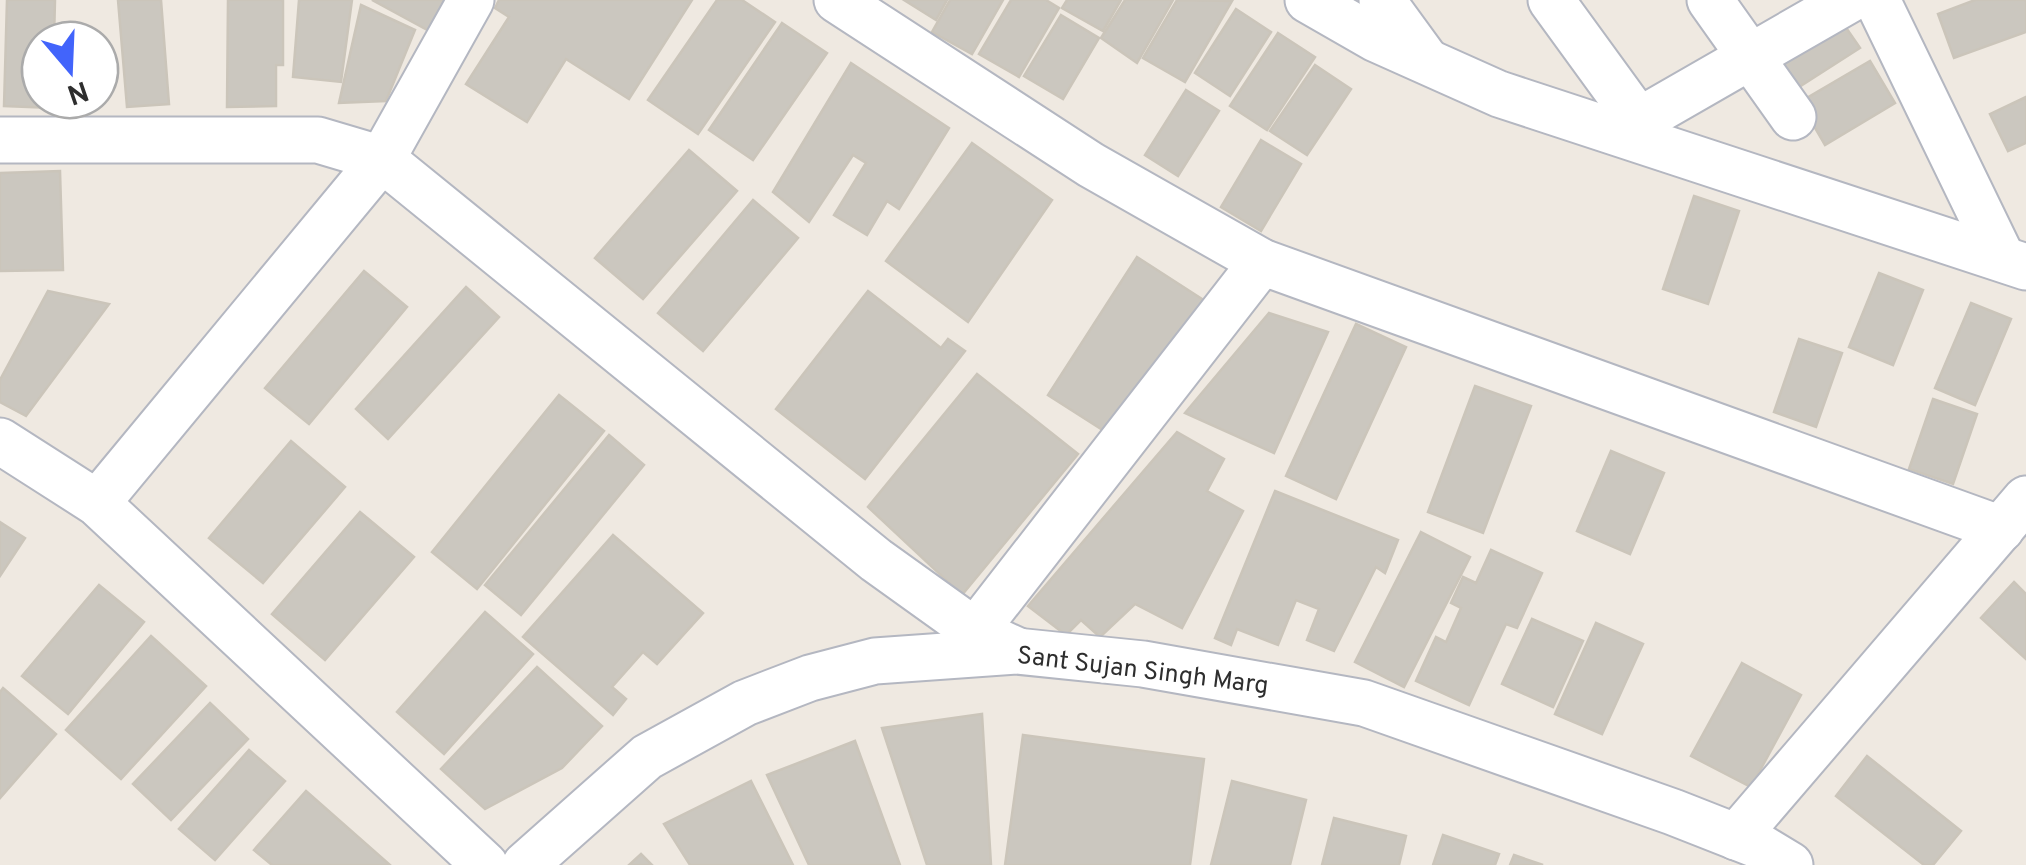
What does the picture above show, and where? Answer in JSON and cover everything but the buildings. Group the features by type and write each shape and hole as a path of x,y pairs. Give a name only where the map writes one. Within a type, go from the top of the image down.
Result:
{"street":[{"path":"97,503 382,159 471,0"},
{"path":"837,0 1091,165 1262,262 2013,514 1736,837"},
{"path":"1308,0 1376,39 1499,94 1630,126 2014,262"},
{"path":"1382,0 1425,60"},
{"path":"1551,0 1630,126"},
{"path":"1710,0 1794,117"},
{"path":"1630,126 1850,0"},
{"path":"1877,0 2014,262"},
{"path":"0,140 318,140 382,159 876,560 976,631 1016,651"},
{"path":"976,631 1262,262"},
{"path":"0,441 97,503 485,865"},
{"name":"Sant Sujan Singh Marg","path":"525,865 647,757 745,702 810,678 875,661 1016,651 1143,664 1364,704 1736,837 1790,865"}]}
